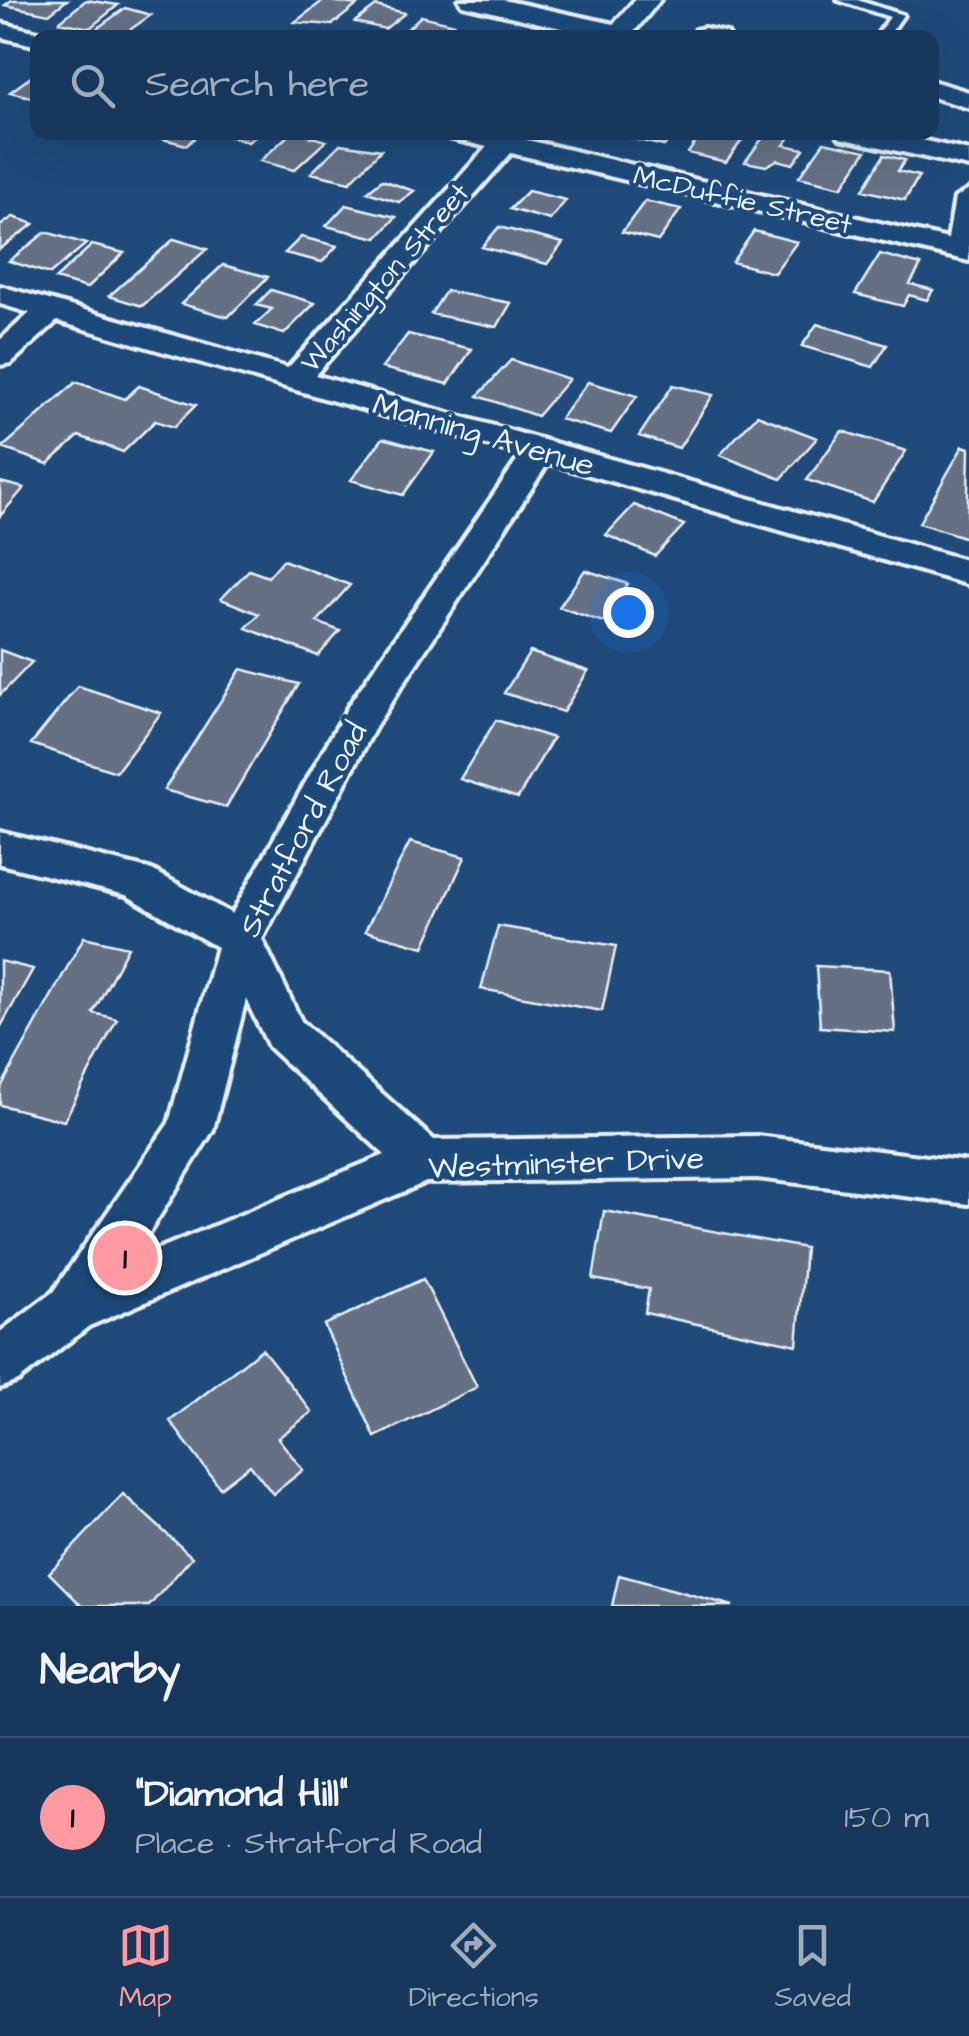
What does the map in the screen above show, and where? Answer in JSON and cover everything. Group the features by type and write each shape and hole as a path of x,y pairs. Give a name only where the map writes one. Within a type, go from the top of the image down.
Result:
{"street":[{"path":"471,0 596,30"},
{"path":"621,30 648,0"},
{"path":"0,30 30,37"},
{"path":"939,91 969,100"},
{"name":"Washington Street","path":"295,379 507,140"},
{"name":"McDuffie Street","path":"517,140 965,251"},
{"path":"886,140 969,158"},
{"path":"965,251 969,198"},
{"name":"Manning Avenue","path":"0,295 969,573"},
{"path":"0,356 51,310"},
{"name":"Stratford Road","path":"0,1363 71,1309 190,1130 240,939 364,715 540,451"},
{"path":"0,848 137,882 240,939 284,1034 424,1161"},
{"name":"Westminster Drive","path":"71,1309 424,1161 757,1157 969,1183"}],"lane":[{"path":"844,0 897,16 887,30"}],"building":[{"path":"12,0 67,0 49,14 5,5"},
{"path":"86,0 118,5 90,28 59,22"},
{"path":"324,0 357,5 332,25 295,22"},
{"path":"376,6 405,13 385,29 355,22"},
{"path":"125,8 151,15 130,30 95,30"},
{"path":"421,16 454,24 448,30 406,30"},
{"path":"30,78 30,97 10,92"},
{"path":"167,140 192,140 187,145"},
{"path":"283,140 326,141 294,170 260,161"},
{"path":"638,140 669,140 664,146"},
{"path":"697,140 742,140 726,162 688,153"},
{"path":"761,140 788,140 784,145 804,149 793,164 777,160 766,166 745,162"},
{"path":"824,142 866,151 842,187 799,177"},
{"path":"340,144 381,150 350,182 311,173"},
{"path":"884,155 905,160 898,171 919,176 905,200 863,190"},
{"path":"382,180 414,191 399,202 367,192"},
{"path":"528,191 566,200 550,220 510,209"},
{"path":"645,201 681,209 658,241 622,232"},
{"path":"346,205 396,217 377,238 326,226"},
{"path":"13,217 34,224 0,249 0,226"},
{"path":"499,227 563,243 547,264 482,247"},
{"path":"754,231 797,242 774,273 732,262"},
{"path":"46,232 86,244 50,274 9,261"},
{"path":"301,237 337,246 322,262 285,253"},
{"path":"174,239 207,249 142,306 109,296"},
{"path":"92,245 124,253 87,288 55,279"},
{"path":"880,254 921,265 910,284 933,290 927,300 909,295 903,306 855,294"},
{"path":"223,265 268,277 228,317 181,304"},
{"path":"271,290 315,303 284,334 255,325 272,309 256,305"},
{"path":"446,291 511,303 497,327 431,314"},
{"path":"817,324 887,345 873,367 802,346"},
{"path":"408,334 472,349 448,384 382,368"},
{"path":"511,360 569,379 537,416 478,396"},
{"path":"76,382 125,399 139,386 196,405 174,427 155,421 123,452 79,436 48,464 2,448"},
{"path":"588,382 637,396 611,433 560,419"},
{"path":"673,385 713,395 679,448 639,436"},
{"path":"757,415 817,438 781,479 720,455"},
{"path":"842,431 906,451 873,502 807,480"},
{"path":"383,438 434,452 403,495 351,480"},
{"path":"963,446 969,448 967,538 919,523"},
{"path":"0,482 24,488 0,516"},
{"path":"634,505 684,525 655,556 606,535"},
{"path":"283,560 350,585 317,622 340,631 318,656 246,628 259,614 221,599 249,570 268,577"},
{"path":"585,570 628,584 603,622 559,607"},
{"path":"0,650 32,662 0,695"},
{"path":"530,652 588,671 563,712 504,693"},
{"path":"241,669 299,684 226,807 164,790"},
{"path":"78,686 161,713 116,772 31,744"},
{"path":"496,720 553,738 518,798 460,779"},
{"path":"410,842 465,857 424,947 365,931"},
{"path":"498,926 616,946 602,1011 481,989"},
{"path":"84,937 128,947 93,1013 117,1019 64,1121 0,1105 0,1089"},
{"path":"0,961 33,969 0,1028"},
{"path":"816,966 890,970 895,1032 820,1027"},
{"path":"604,1211 805,1248 797,1345 645,1313 649,1289 593,1279"},
{"path":"423,1279 477,1387 375,1437 324,1325"},
{"path":"262,1349 312,1412 278,1438 303,1470 273,1494 250,1465 220,1488 170,1421"},
{"path":"123,1494 192,1557 149,1606 82,1606 49,1573"},
{"path":"619,1575 733,1606 612,1606"}],"place":[{"name":"\"Diamond Hill\"","path":"125,1258"}]}
